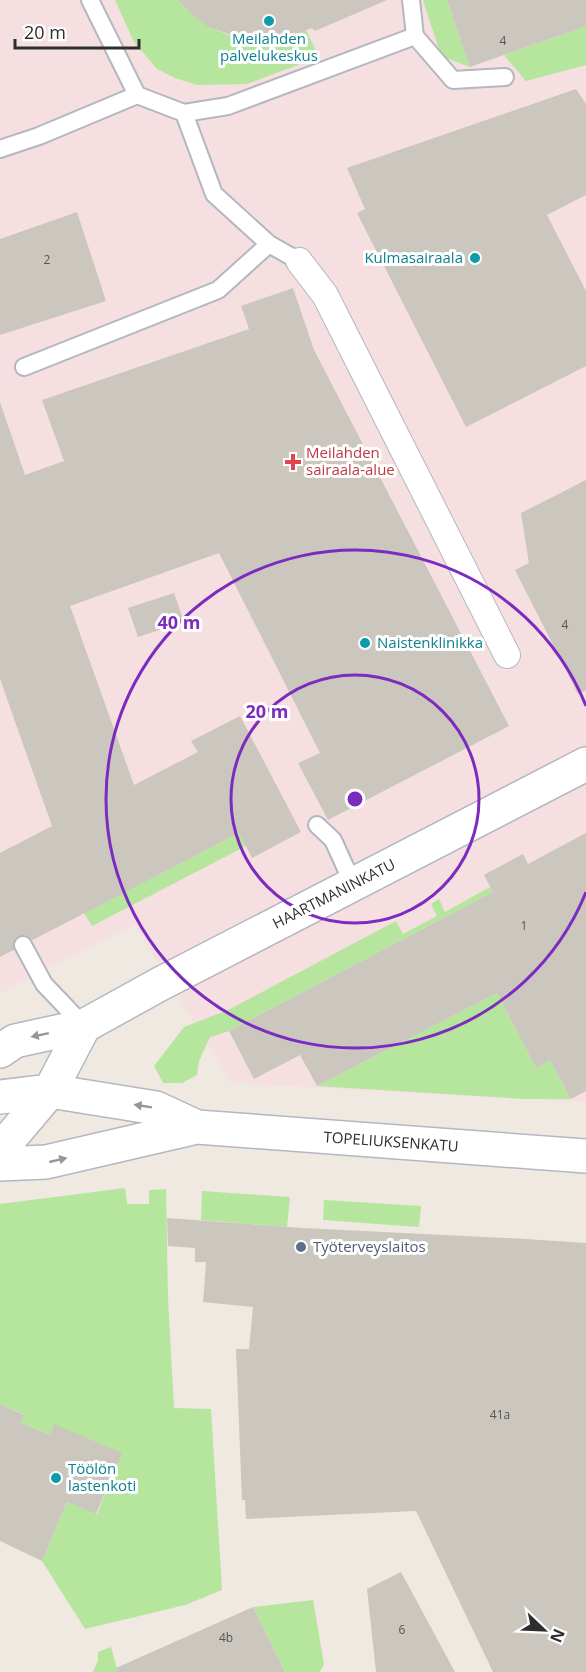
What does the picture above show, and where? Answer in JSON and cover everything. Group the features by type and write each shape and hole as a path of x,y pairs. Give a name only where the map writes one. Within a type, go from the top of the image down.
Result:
{"main road":[{"name":"HAARTMANINKATU","path":"0,1051 15,1041 84,1026 160,984 586,764"},
{"path":"0,1150 50,1091 84,1026"},
{"name":"TOPELIUKSENKATU","path":"0,1097 50,1091 156,1108 197,1127"},
{"name":"TOPELIUKSENKATU","path":"0,1164 46,1162 197,1127 586,1156"}],"street":[{"path":"299,261 325,295 507,655"}],"lane":[{"path":"90,0 137,95"},
{"path":"411,0 416,36 453,80 505,77"},
{"path":"0,149 39,136 137,95 184,112 228,106 416,36"},
{"path":"184,112 214,194 269,244 299,261"},
{"path":"24,367 218,290 269,244"},
{"path":"317,825 333,840 353,884"},
{"path":"23,945 44,984 84,1026"}],"shaded area":[{"name":"Meilahden sairaala-alue","path":"0,0 586,0 586,1102 231,1083 135,925 0,993"}],"green space":[{"path":"115,0 179,0 189,11 212,28 240,38 269,41 284,39 306,30 319,57 247,84 197,85 157,69 134,42"},
{"path":"423,0 447,0 470,67 441,56"},
{"path":"586,26 586,65 526,81 504,55"},
{"path":"239,833 246,846 92,926 84,913"},
{"path":"490,887 493,892 229,1031 210,1037 199,1061 197,1075 182,1083 163,1083 154,1066 184,1027 228,1010 396,921 403,934 437,916 431,904 439,899 445,912"},
{"path":"497,993 536,1068 550,1060 571,1099 524,1099 317,1086"},
{"path":"125,1188 127,1204 149,1204 149,1190 166,1189 168,1298 174,1408 211,1409 222,1590 185,1605 85,1629 42,1561 67,1502 97,1514 121,1454 54,1425 50,1435 20,1422 23,1414 0,1404 0,1204"},
{"path":"202,1191 290,1197 287,1227 201,1220"},
{"path":"324,1200 421,1206 419,1227 323,1220"},
{"path":"313,1600 324,1664 320,1672 285,1672 253,1607"},
{"path":"111,1647 118,1672 93,1672 98,1660 98,1652"}],"building":[{"name":"Meilahden palvelukeskus","path":"178,0 387,0 315,31 312,28 283,39 245,40 207,26"},
{"path":"447,0 586,0 586,26 470,67"},
{"name":"Kulmasairaala","path":"576,89 586,104 586,195 547,215 586,291 586,366 466,427 357,213 365,209 347,168"},
{"path":"77,212 106,301 0,335 0,239"},
{"name":"Naistenklinikka","path":"293,288 314,350 509,726 328,820 298,763 320,753 219,553 70,606 134,785 198,752 191,741 240,716 301,832 252,858 239,833 0,957 0,853 52,826 0,679 0,402 25,475 64,461 42,400 249,329 241,306"},
{"path":"586,480 586,690 578,694 515,570 529,563 521,513"},
{"path":"174,593 184,622 138,637 128,608"},
{"path":"586,833 586,1091 571,1099 550,1060 536,1068 497,993 317,1086 300,1055 254,1079 229,1031 493,892 484,875 523,854 528,864"},
{"path":"167,1218 303,1228 586,1243 586,1672 493,1672 416,1511 246,1519 245,1500 242,1500 236,1349 249,1349 253,1307 203,1302 206,1262 195,1262 195,1248 168,1246"},
{"name":"Töölön lastenkoti","path":"0,1404 24,1415 20,1422 50,1435 54,1424 122,1453 96,1514 67,1502 42,1561 0,1541"},
{"path":"401,1572 455,1672 376,1672 367,1589"},
{"path":"253,1607 285,1672 118,1672 116,1668"}],"place":[{"name":"Meilahden palvelukeskus","path":"269,21"},
{"name":"Kulmasairaala","path":"475,258"},
{"name":"Meilahden sairaala-alue","path":"293,462"},
{"name":"Naistenklinikka","path":"365,643"},
{"name":"Työterveyslaitos","path":"301,1247"},
{"name":"Töölön lastenkoti","path":"56,1478"}]}
